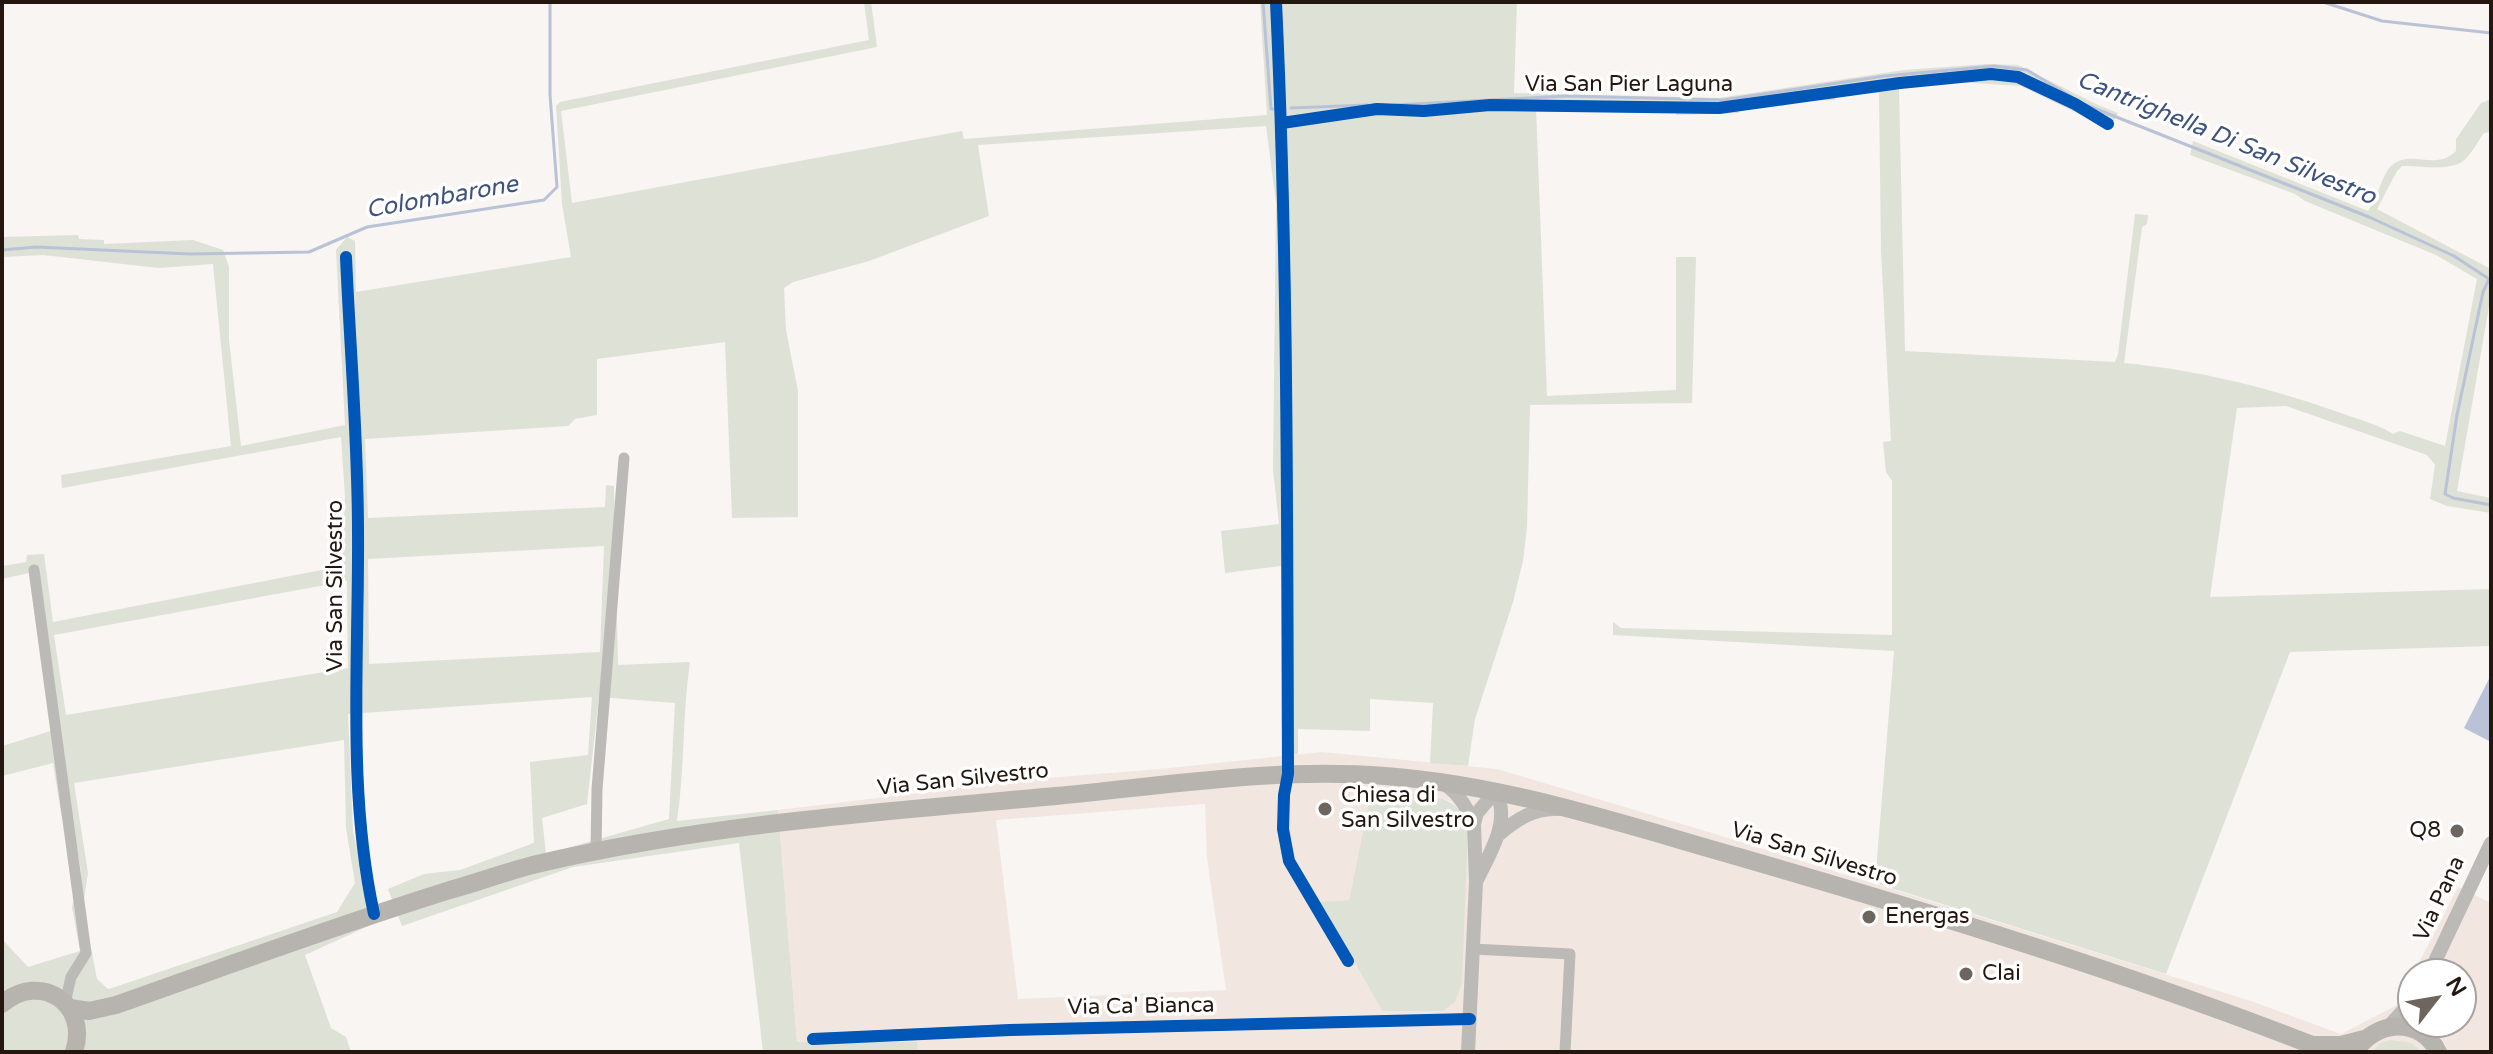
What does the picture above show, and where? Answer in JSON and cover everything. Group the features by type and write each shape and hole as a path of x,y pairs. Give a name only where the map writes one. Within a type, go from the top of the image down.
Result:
{"main road":[{"name":"Via San Silvestro","path":"67,1005 89,1011 116,1005 374,914 534,865 596,853 715,831 898,810 1288,774 1382,775 1437,781 1496,791 1574,810 1797,874 2135,979 2317,1049 2360,1046 2375,1030 2389,1026"},
{"path":"2,1004 22,992 47,992 67,1005 78,1027 76,1045"},
{"name":"Via San Silvestro","path":"76,1045 92,1022 116,1005"},
{"path":"2389,1026 2397,1026"}],"street":[{"path":"1276,2 1284,201 1288,774 1283,829 1289,861 1348,961"},
{"name":"Via San Pier Laguna","path":"1282,123 1377,109 1424,111 1490,105 1719,108 1991,74 2018,77 2075,104 2108,124"},
{"name":"Via San Silvestro","path":"346,257 358,531 355,652 361,835 374,914"},
{"path":"596,853 597,789 624,458"},
{"path":"34,570 86,953 71,977 47,992"},
{"path":"1437,781 1462,801 1474,824"},
{"path":"1468,1052 1476,882 1474,824 1477,813 1496,791"},
{"path":"1476,882 1503,814 1496,791"},
{"path":"1497,835 1516,820 1533,812 1552,808 1574,810"},
{"name":"Via Pana","path":"2437,958 2491,843"},
{"path":"1473,949 1570,954 1565,1052"},
{"path":"67,1005 71,977"},
{"path":"2389,1026 2397,1017"},
{"name":"Via Ca' Bianca","path":"813,1039 1010,1030 1470,1019"}],"shaded area":[{"path":"864,2 871,2 877,47 561,111 572,203 962,131 964,139 1267,115 1260,2 1517,2 1514,93 1719,98 1904,70 2018,65 2118,113 2110,129 2021,86 1957,82 1899,89 1905,351 2115,362 2135,214 2148,215 2147,224 2142,227 2124,363 2207,375 2261,388 2368,422 2393,434 2400,431 2445,446 2477,279 2436,255 2305,201 2295,194 2190,155 2193,141 2368,211 2391,166 2407,159 2440,160 2448,157 2456,151 2456,139 2481,103 2491,99 2491,132 2484,133 2467,157 2447,167 2402,166 2377,209 2491,269 2491,295 2457,491 2491,498 2491,513 2447,506 2430,499 2435,465 2427,455 2286,406 2237,408 2210,597 2491,589 2491,646 2290,652 2166,974 1875,883 1894,651 1613,635 1613,622 1621,628 1892,635 1892,481 1886,472 1883,442 1891,441 1881,251 1879,93 1837,94 1835,100 1786,101 1784,106 1740,108 1739,113 1676,115 1676,110 1536,108 1547,396 1676,390 1676,257 1696,257 1692,403 1530,405 1527,527 1523,561 1475,719 1468,766 1430,763 1433,703 1370,699 1370,731 1298,729 1298,754 1282,756 1281,566 1225,573 1221,531 1279,524 1273,469 1276,203 1266,126 978,145 989,216 869,261 793,282 784,288 786,330 798,391 798,517 732,518 725,342 597,359 597,415 575,419 568,426 365,439 368,518 605,507 606,485 614,486 618,665 690,662 677,821 778,810 797,1042 917,1042 918,1052 763,1052 739,843 573,867 402,926 388,889 424,874 460,870 534,843 530,762 588,755 592,697 348,714 353,831 373,924 305,955 331,1028 346,1037 351,1052 2,1052 2,939 28,967 80,951 72,907 81,871 72,819 62,819 53,763 2,776 2,746 51,731 29,573 2,579 2,566 26,562 27,555 44,554 53,622 342,566 345,496 341,437 62,488 61,475 231,446 213,264 159,268 43,255 2,257 2,237 78,235 79,239 104,240 104,244 193,240 223,250 229,267 229,340 241,446 345,425 336,250 347,237 355,241 356,292 571,257 562,204 556,106 560,102 869,40","holes":["604,546 600,652 369,664 368,559","347,581 348,668 66,715 54,635","599,697 675,703 669,819 546,854 542,818 587,804","344,740 346,828 355,883 337,912 108,989 97,979 83,906 88,873 74,783"]},
{"path":"1322,752 1497,769 2251,1001 2341,1034 2397,1005 2397,1038 2477,1038 2477,958 2421,958 2458,887 2491,903 2491,1052 918,1052 916,1042 797,1042 778,810 1035,779","holes":["1371,791 1437,797 1452,802 1462,813 1382,1011 1320,903 1349,900","1205,804 1207,858 1226,990 1018,999 996,820"]},
{"path":"1371,791 1427,795 1447,801 1459,810 1468,827 1462,983 1455,1002 1443,1011 1382,1011 1320,902 1349,900"},
{"path":"2391,1040 2411,1043 2422,1052 2372,1052 2381,1043"}],"water":[{"path":"2491,675 2491,742 2464,728"}],"waterway":[{"name":"Colombarone","path":"2,250 36,247 190,254 309,252 367,227 544,200 557,187 550,95 550,2"},
{"name":"Cantrighella Di San Silvestro","path":"1263,2 1271,109 1274,109"},
{"path":"2323,2 2382,21 2491,33"},
{"name":"Cantrighella Di San Silvestro","path":"1394,105 1567,96 1723,100 1885,76 1994,66 2027,70 2072,97"},
{"name":"Cantrighella Di San Silvestro","path":"1291,108 1367,105"},
{"name":"Cantrighella Di San Silvestro","path":"2086,105 2369,217 2454,256 2489,279 2483,292 2457,415 2445,494 2491,505"}],"cycle path":[{"path":"1276,2 1286,388 1288,774 1283,829 1289,861 1348,961"},
{"path":"1282,123 1377,109 1424,111 1490,105 1719,108 1991,74 2018,77 2075,104 2108,124"},
{"path":"346,257 358,498 357,772 360,820 374,914"},
{"path":"813,1039 1010,1030 1470,1019"}],"place":[{"name":"Chiesa di San Silvestro","path":"1325,809"},
{"name":"Q8","path":"2457,831"},
{"name":"Energas","path":"1869,917"},
{"name":"Clai","path":"1966,974"}]}
